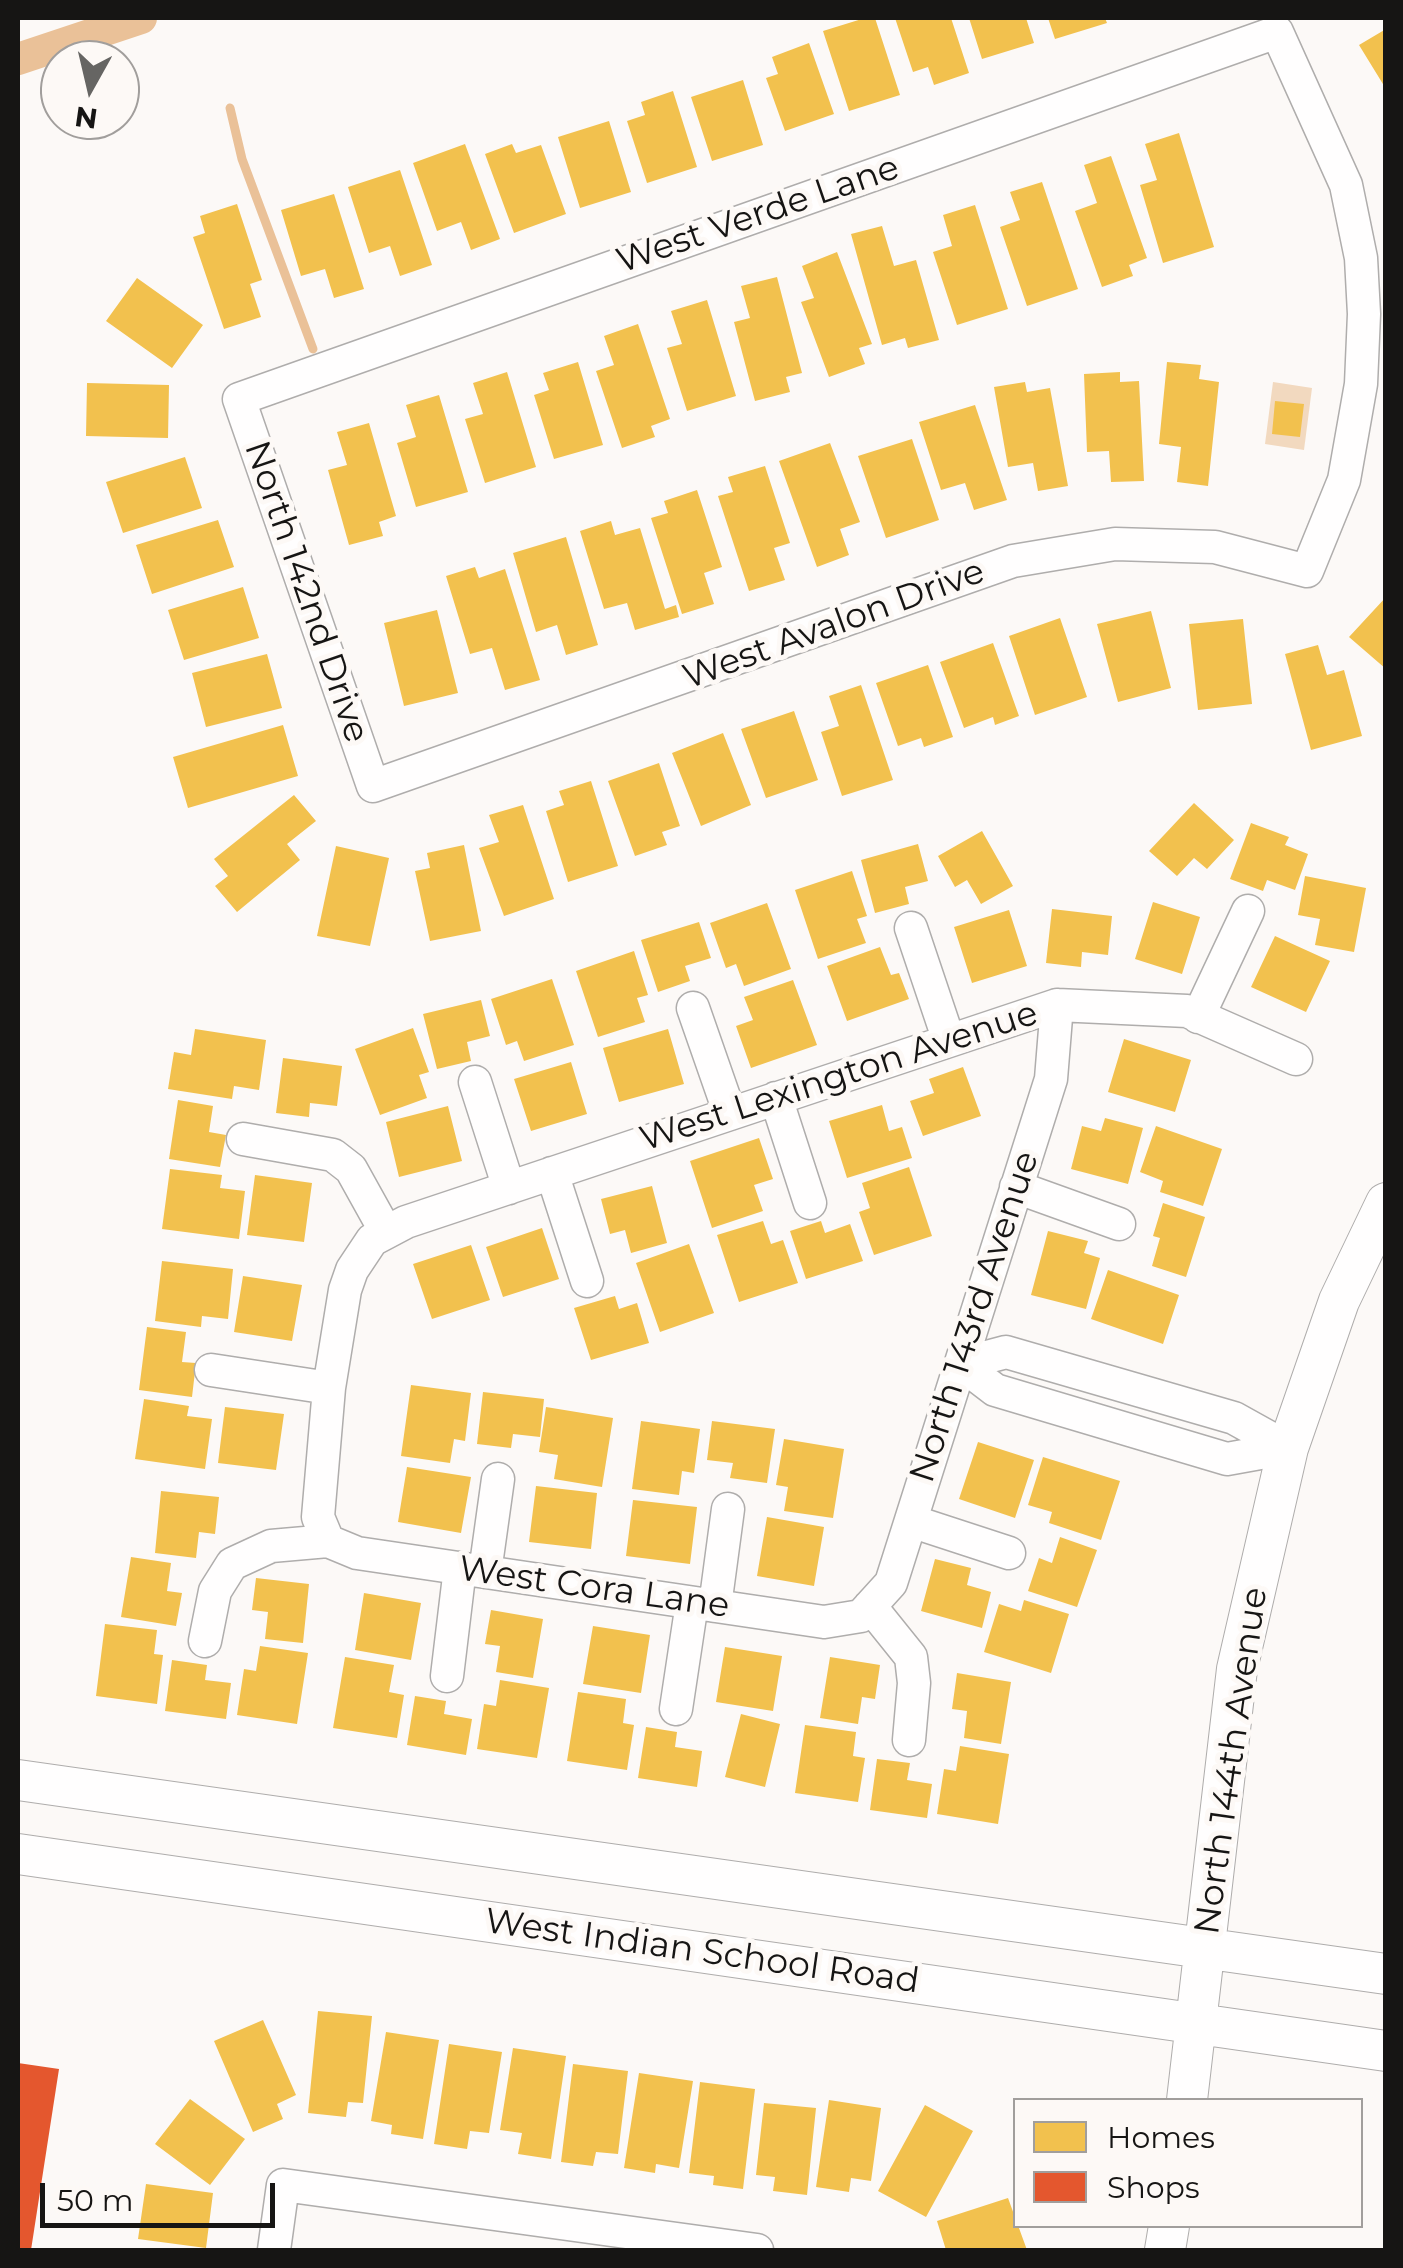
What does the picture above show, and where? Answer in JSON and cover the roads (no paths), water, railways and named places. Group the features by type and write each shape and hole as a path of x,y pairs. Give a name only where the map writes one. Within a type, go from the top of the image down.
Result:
{"main road":[{"name":"North 144th Avenue","path":"1186,2098 1238,1669 1288,1448 1339,1301 1386,1203"},
{"path":"18,1780 1386,1974"},
{"name":"West Indian School Road","path":"18,1854 1386,2051"}],"street":[{"name":"West Verde Lane","path":"239,399 1277,32 1346,186 1373,257"},
{"name":"West Avalon Drive","path":"372,786 1013,561 1115,544 1215,548 1306,571 1344,480 1358,403 1364,314 1373,257"},
{"name":"North 142nd Drive","path":"239,399 372,786"},
{"path":"1198,1016 1248,911"},
{"path":"911,928 948,1041"},
{"name":"West Lexington Avenue","path":"329,1388 352,1270 372,1240 552,1173 1057,1005 1186,1011 1296,1059"},
{"name":"North 143rd Avenue","path":"865,1611 891,1583 961,1364 1050,1079 1057,1005"},
{"path":"692,1008 730,1114"},
{"path":"475,1082 508,1188"},
{"path":"776,1098 810,1203"},
{"path":"243,1140 334,1155 351,1169 386,1232"},
{"path":"552,1173 587,1281"},
{"path":"1016,1187 1119,1224"},
{"path":"961,1364 1006,1352 1234,1418 1288,1448"},
{"path":"961,1364 995,1390 1226,1458 1288,1448"},
{"path":"205,1641 215,1591 232,1564 270,1546 328,1541 318,1517 329,1388 211,1370"},
{"path":"1123,1428 1134,1389"},
{"path":"447,1676 498,1479"},
{"path":"676,1709 728,1509"},
{"path":"910,1521 1009,1554"},
{"name":"West Cora Lane","path":"328,1541 357,1552 824,1622 865,1611"},
{"path":"865,1611 911,1657 914,1683 909,1740"},
{"path":"274,2250 283,2185 757,2250"}],"waterway":[{"path":"18,59 141,18"},
{"path":"230,108 242,159 313,349"}]}
